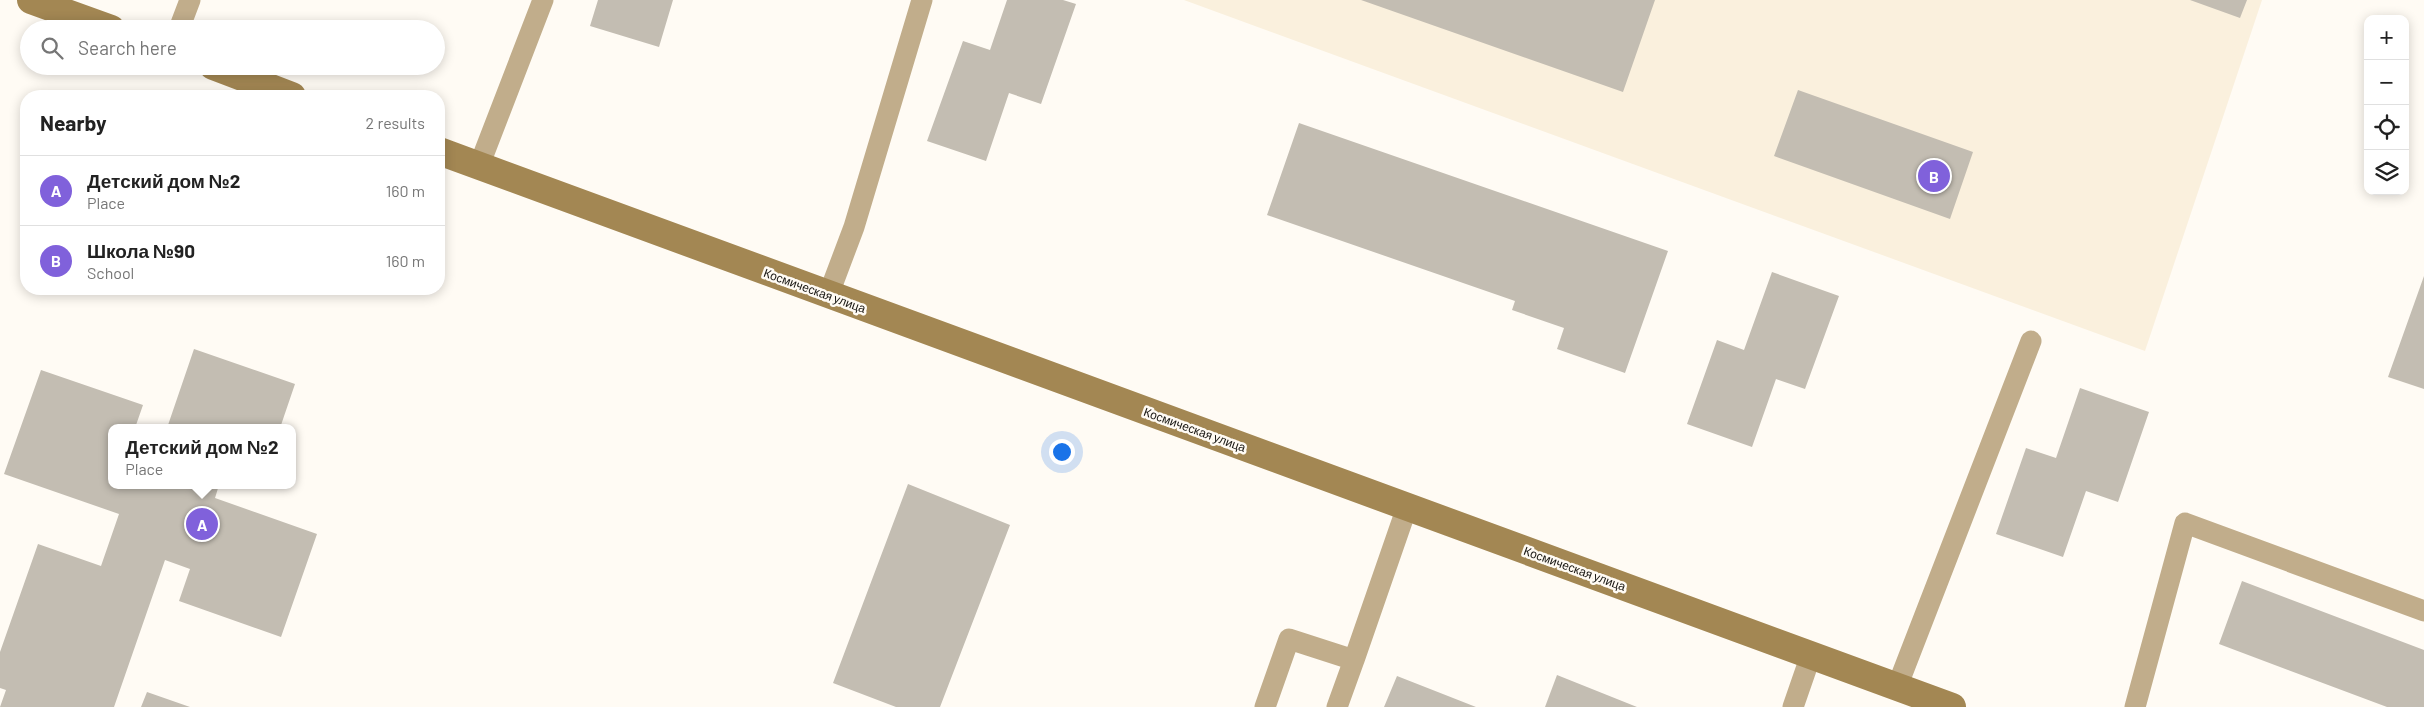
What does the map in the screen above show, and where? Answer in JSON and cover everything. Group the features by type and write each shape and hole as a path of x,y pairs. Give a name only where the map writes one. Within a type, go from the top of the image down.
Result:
{"main road":[{"path":"31,0 86,20"},
{"path":"237,75 276,90"},
{"name":"Космическая улица","path":"445,153 828,296 1952,707"}],"lane":[{"path":"182,20 190,0"},
{"path":"479,166 543,0"},
{"path":"828,296 854,227 922,0"},
{"path":"1897,687 2032,341"},
{"path":"1337,707 1407,507"},
{"path":"2136,707 2185,523 2424,611"},
{"path":"1265,707 1288,639 1354,660"},
{"path":"1793,707 1811,655"}],"shaded area":[{"path":"1184,0 2262,0 2145,351"}],"building":[{"path":"598,0 673,0 659,47 590,26"},
{"path":"1007,0 1063,0 1076,4 1041,104 1009,93 986,161 927,141 963,41 990,50"},
{"path":"1361,0 1655,0 1623,92"},
{"path":"2190,0 2247,0 2240,18"},
{"path":"1798,90 1973,152 1950,219 1774,156"},
{"path":"1299,123 1668,251 1625,373 1557,349 1564,328 1512,310 1515,301 1267,215"},
{"path":"1772,272 1839,296 1805,389 1776,379 1752,447 1687,424 1717,340 1744,350"},
{"path":"2424,276 2424,389 2388,377"},
{"path":"194,349 295,384 281,424 168,424"},
{"path":"41,370 143,405 136,424 108,424 108,489 218,489 215,498 317,534 281,637 179,601 190,569 165,560 114,707 0,707 6,690 0,688 0,652 38,544 101,566 119,514 4,474"},
{"path":"2080,388 2149,412 2118,502 2086,491 2063,557 1996,534 2026,448 2056,458"},
{"path":"908,484 1010,525 940,707 896,707 833,683"},
{"path":"2242,581 2424,650 2424,707 2387,707 2219,644"},
{"path":"1557,675 1637,707 1545,707"},
{"path":"1397,676 1476,707 1384,707"},
{"path":"147,692 190,707 141,707"}],"place":[{"name":"Школа №90","path":"1934,176"},
{"name":"Детский дом №2","path":"202,524"}]}
